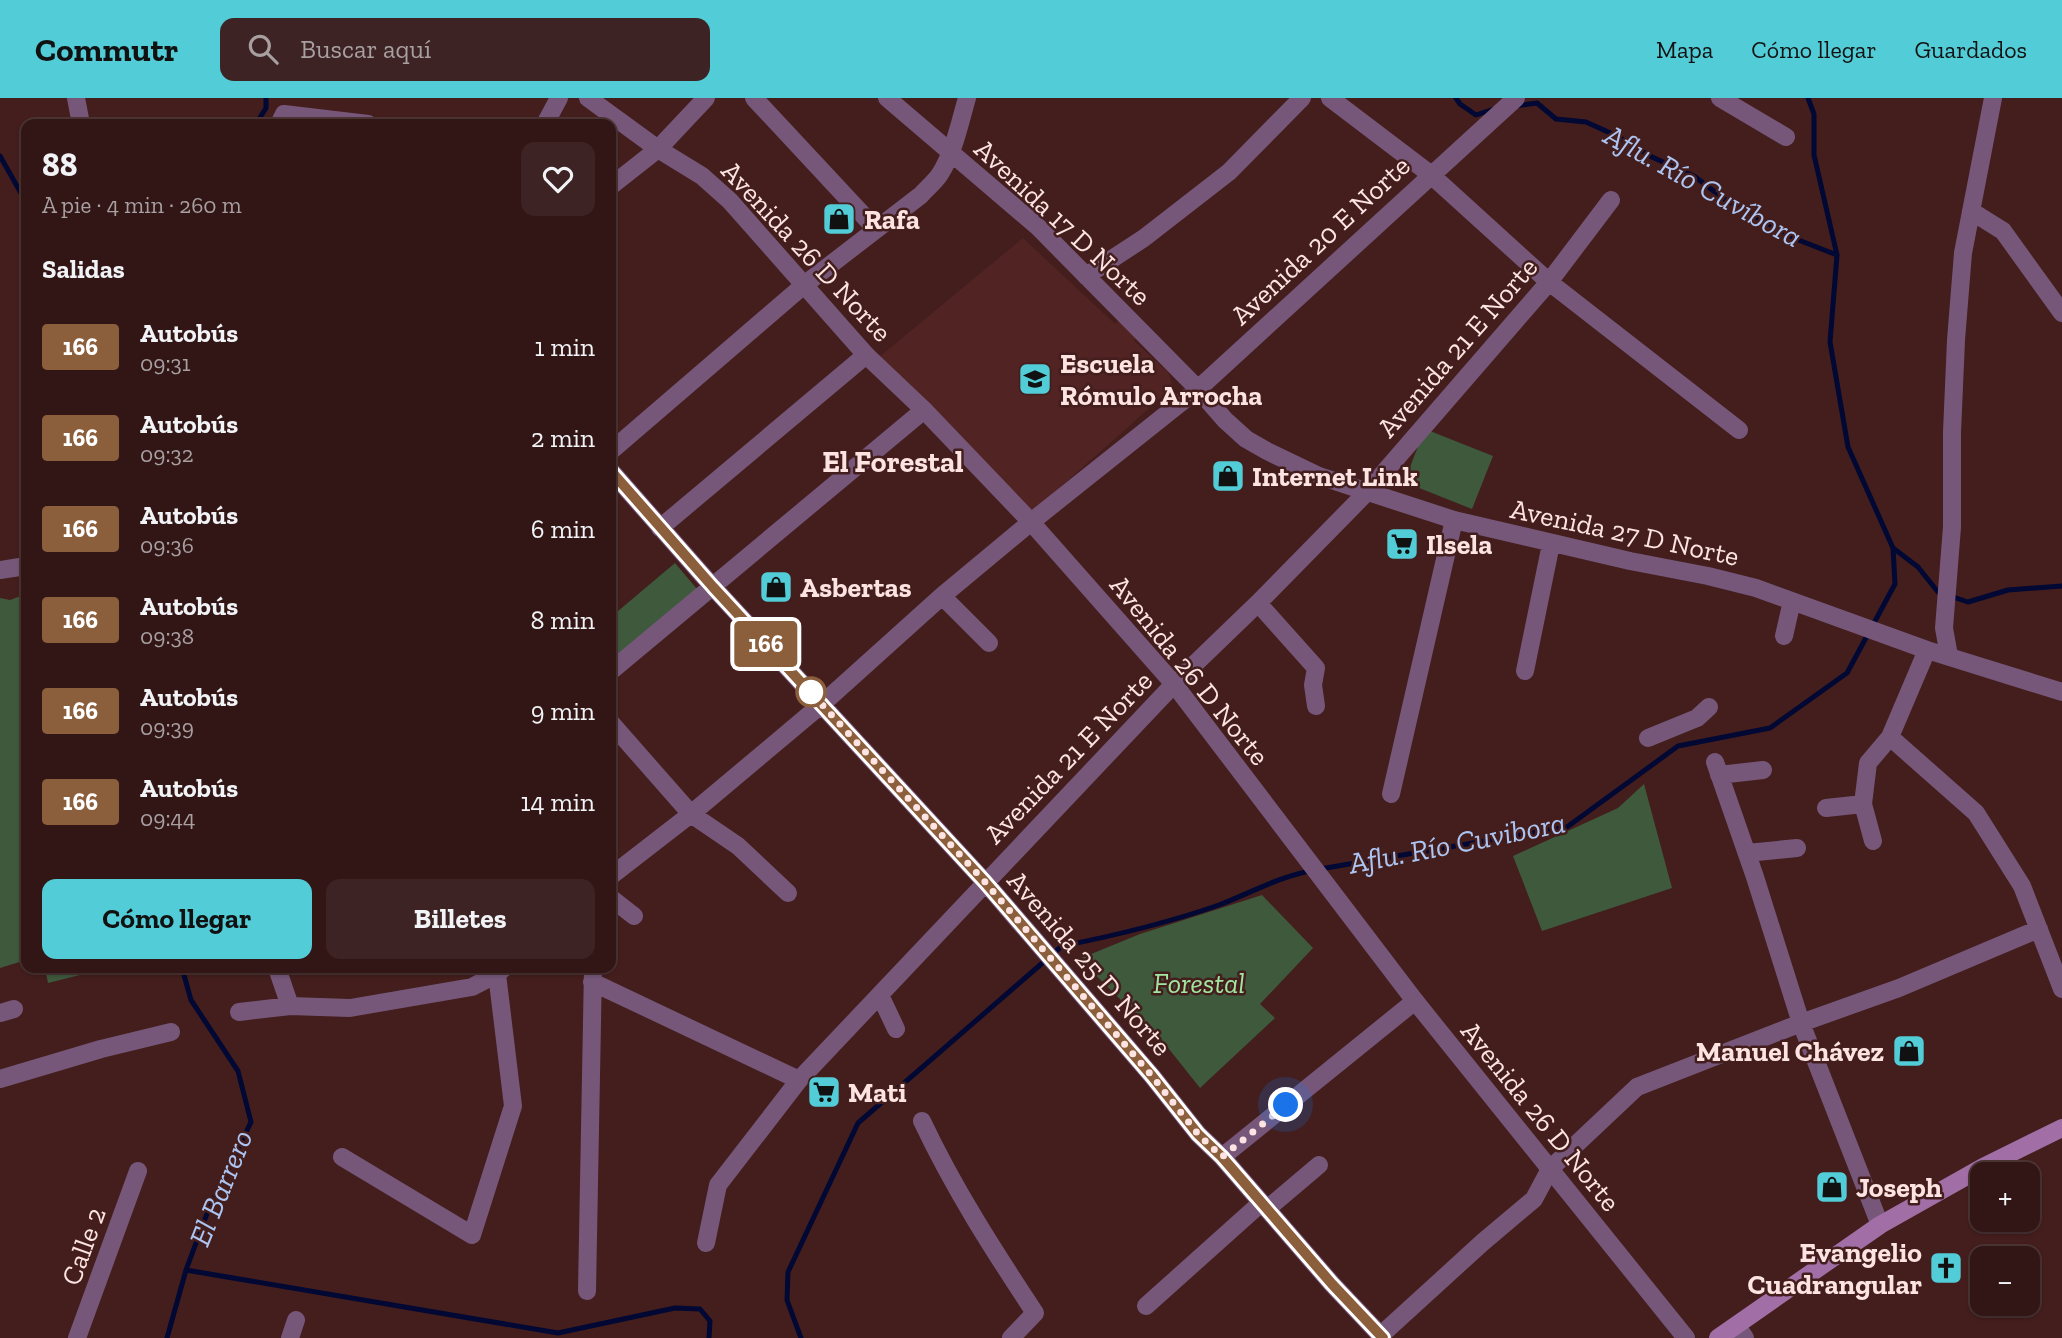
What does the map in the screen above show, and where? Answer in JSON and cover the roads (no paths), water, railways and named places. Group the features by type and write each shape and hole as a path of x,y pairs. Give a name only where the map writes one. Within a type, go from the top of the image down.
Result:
{"main road":[{"path":"1718,1338 1741,1332 1880,1225 1983,1167 2062,1128"}],"street":[{"path":"76,98 80,119"},
{"path":"548,119 559,98"},
{"name":"Avenida 26 D Norte","path":"589,98 657,149 702,176 730,201 866,355 924,410 1031,522 1174,684 1415,1001 1686,1338"},
{"path":"616,182 657,149 706,98"},
{"path":"754,98 876,229"},
{"name":"Avenida 17 D Norte","path":"887,98 1038,227 1198,389"},
{"path":"616,447 804,285 933,183 941,173 950,152 967,98"},
{"path":"1086,276 1144,238 1228,173 1302,98"},
{"path":"1330,98 1430,174 1549,282 1739,430"},
{"name":"Avenida 20 E Norte","path":"616,872 691,814 822,704 942,596 1031,522 1198,389 1516,98"},
{"path":"1720,98 1786,137"},
{"path":"1949,656 1944,628 1952,527 1956,340 1963,253 1993,98"},
{"path":"282,119 284,114 326,119"},
{"name":"Avenida 21 E Norte","path":"706,1243 718,1185 799,1080 1174,684 1368,491 1549,282 1611,200"},
{"path":"1971,211 2003,231 2062,313"},
{"path":"660,528 866,355"},
{"name":"Avenida 27 D Norte","path":"1198,389 1246,439 1320,475 1454,520 1551,544 1756,588 1927,650 2062,692"},
{"path":"616,667 924,410"},
{"name":"Avenida 25 D Norte","path":"616,477 713,587 985,882 1152,1076 1198,1134 1222,1157 1332,1284 1382,1337"},
{"path":"1391,793 1454,520"},
{"path":"1525,671 1551,544"},
{"path":"0,570 21,567"},
{"path":"942,596 989,643"},
{"path":"1784,636 1792,601"},
{"path":"1258,603 1316,668 1313,685 1316,706"},
{"path":"1873,841 1863,804 1868,763 1891,737 1927,650"},
{"path":"1648,738 1697,718 1709,707"},
{"path":"616,729 691,814 738,846 788,893"},
{"path":"1891,737 1976,813 2022,886 2062,989"},
{"path":"1763,770 1717,769 1747,853 1801,1023 1880,1225"},
{"path":"1826,808 1863,804"},
{"path":"1747,853 1797,848"},
{"path":"616,902 634,916"},
{"path":"1382,1337 1483,1242 1534,1199 1550,1169 1637,1087 1899,988 2039,929"},
{"path":"279,973 290,1006"},
{"path":"239,1012 290,1006 350,1008 472,987 497,973"},
{"path":"342,1157 472,1235 513,1106 501,973"},
{"path":"587,1291 593,975 799,1080"},
{"path":"880,995 896,1029"},
{"path":"1222,1157 1415,1001"},
{"path":"2,1073 171,1032"},
{"path":"922,1121 989,1244 1035,1312 1011,1338"},
{"path":"1146,1306 1264,1206 1319,1165"},
{"name":"Calle 2","path":"78,1338 138,1171"},
{"path":"290,1338 296,1320"}],"waterway":[{"path":"259,119 266,108 266,98"},
{"name":"Aflu. Río Cuvíbora","path":"1456,98 1476,115 1494,109"},
{"name":"Aflu. Río Cuvibora","path":"1320,869 1567,827 1678,746 1770,728 1847,673 1895,584 1893,548 1848,447 1830,342 1837,255 1814,155 1814,114 1808,98"},
{"name":"Aflu. Río Cuvíbora","path":"1514,106 1537,103 1556,119 1586,122 1617,136 1652,157 1694,176 1724,199 1796,239 1837,255"},
{"name":"El Barrero","path":"0,156 21,193"},
{"path":"1893,548 1918,567 1938,592 1968,602 2008,590 2062,586"},
{"name":"Aflu. Río Cuvibora","path":"801,1338 787,1300 788,1272 858,1123 1062,946 1181,917 1310,871"},
{"name":"El Barrero","path":"167,1338 186,1270 208,1211 251,1122 238,1071 191,1000 183,973"},
{"path":"186,1270 558,1333 675,1308 700,1309 710,1321 709,1338"}],"place":[{"name":"Rafa","path":"839,219"},
{"name":"Escuela Rómulo Arrocha","path":"1035,379"},
{"name":"Internet Link","path":"1228,476"},
{"name":"Ilsela","path":"1402,544"},
{"name":"Asbertas","path":"776,587"},
{"name":"Manuel Chávez","path":"1909,1051"},
{"name":"Mati","path":"824,1092"},
{"name":"Joseph","path":"1832,1187"},
{"name":"Evangelio Cuadrangular","path":"1946,1268"}],"district":[{"name":"El Forestal","path":"893,462"}],"park label":[{"name":"Forestal","path":"1199,983"}]}
